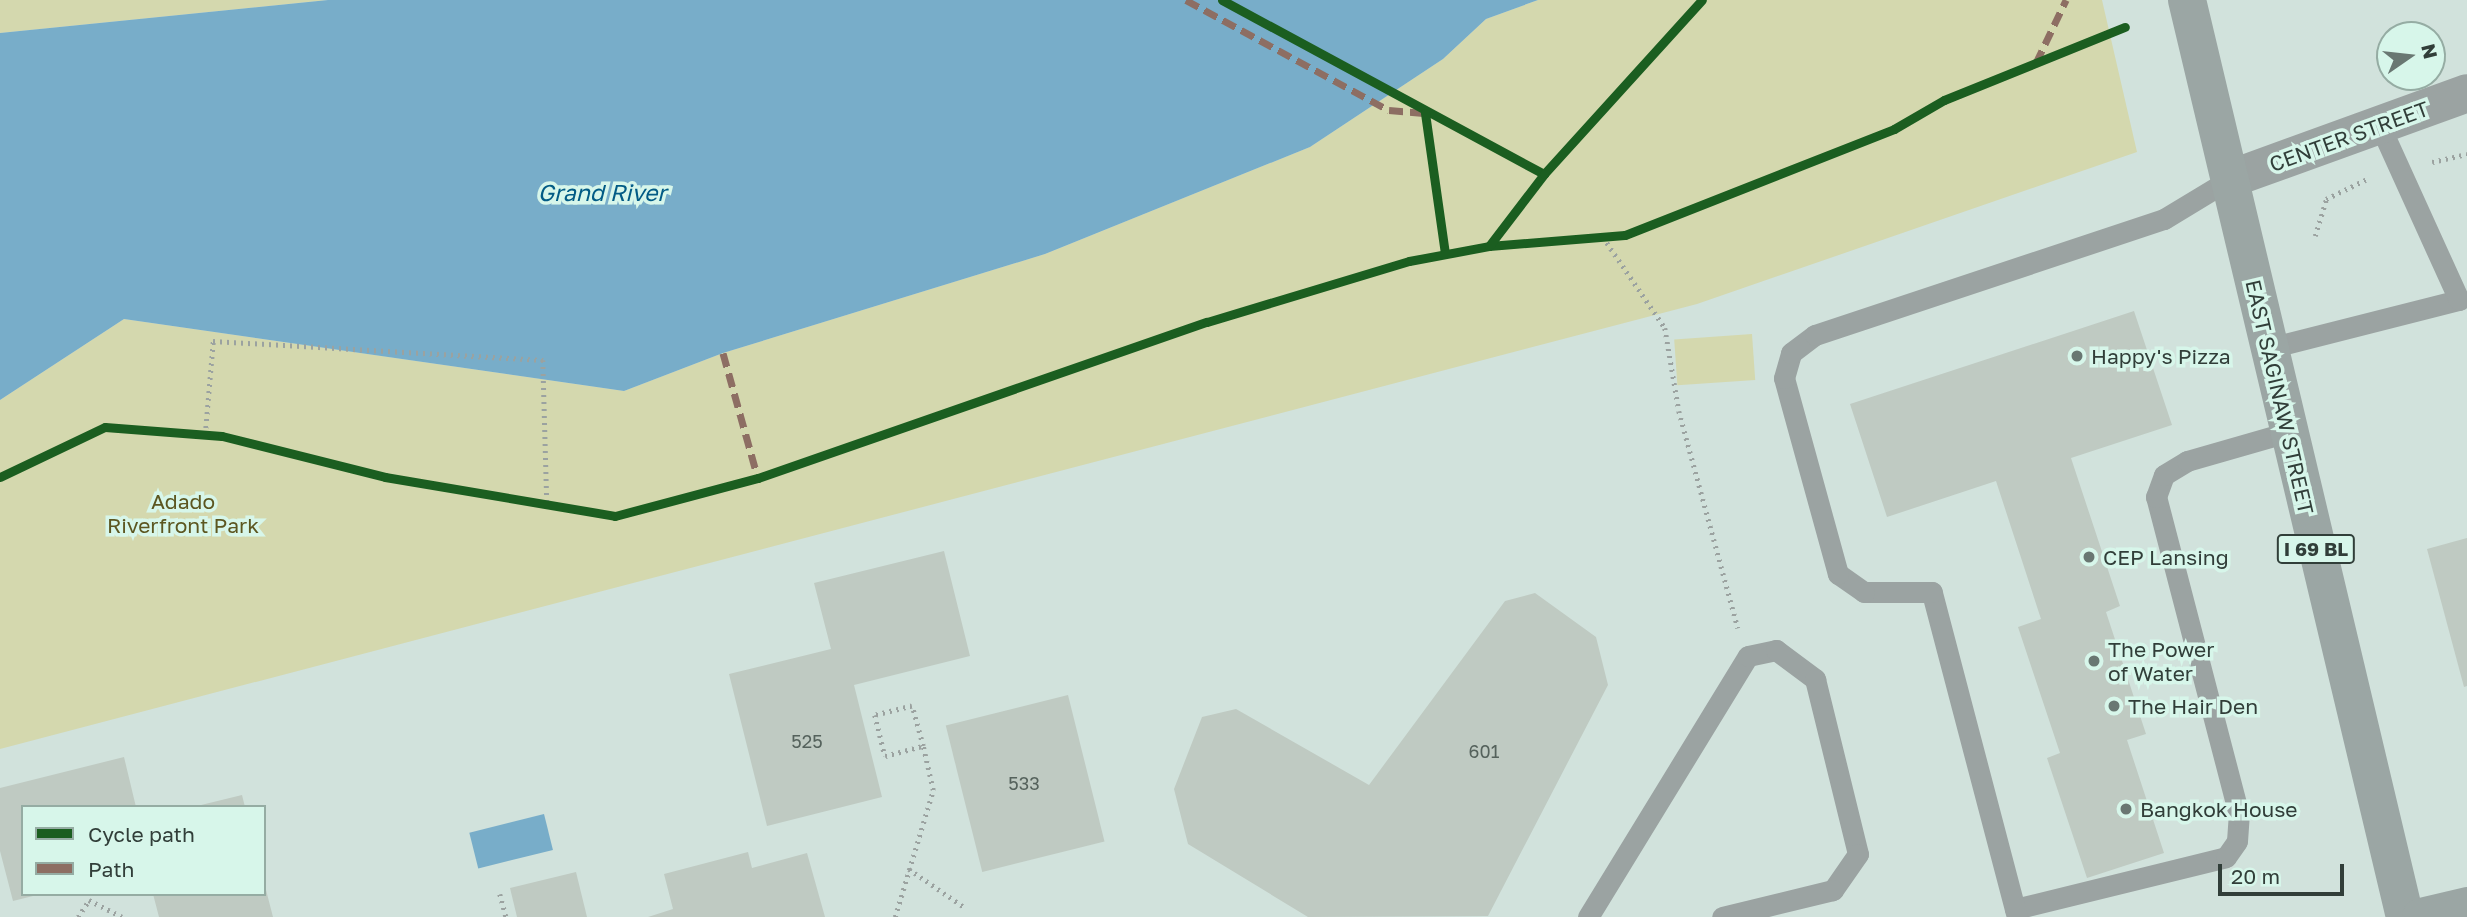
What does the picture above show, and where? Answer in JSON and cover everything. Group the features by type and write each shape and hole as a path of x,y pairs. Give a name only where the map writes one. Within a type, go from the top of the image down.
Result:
{"main road":[{"name":"EAST SAGINAW STREET","path":"2187,0 2405,917"},
{"path":"2421,917 2467,906"}],"street":[{"name":"CENTER STREET","path":"2230,179 2467,93"}],"lane":[{"path":"2269,348 2463,305 2379,124"},
{"path":"2230,179 2164,219 1815,335 1791,353 1784,378 1838,574 1864,592 1932,592 2016,913 2226,857 2237,841 2239,815 2156,497 2164,475 2187,461 2288,432"},
{"path":"1588,917 1748,656 1776,650 1815,679 1857,854 1833,890 1722,917"}],"path":[{"path":"1603,237 1665,328 1685,437 1748,656"},
{"path":"205,435 213,341 543,360 547,505"},
{"path":"895,917 933,790 923,746 912,706 875,715 885,756 923,746"},
{"path":"909,869 964,907"},
{"path":"500,894 506,917"},
{"path":"78,917 89,900 122,917"}],"green space":[{"path":"0,0 328,0 0,33"},
{"name":"Adado Riverfront Park","path":"1538,0 2102,0 2137,152 1697,304 0,749 0,400 124,319 624,391 723,353 1045,254 1310,147 1443,59 1486,19"},
{"path":"1752,334 1755,380 1677,385 1674,339"}],"water":[{"name":"Grand River","path":"328,0 1538,0 1486,19 1443,59 1310,147 1045,254 723,353 624,391 124,319 0,400 0,33"},
{"path":"544,814 553,850 478,869 469,833"}],"building":[{"path":"2134,311 2172,425 2071,458 2120,606 2106,612 2146,734 2127,740 2164,853 2087,878 2047,758 2060,753 2018,627 2041,619 1996,481 1887,517 1850,404"},
{"path":"2467,538 2467,686 2464,687 2427,549"},
{"path":"944,551 970,656 854,685 882,797 767,826 729,674 831,649 814,583"},
{"path":"1535,593 1596,637 1608,685 1488,916 1308,917 1188,844 1174,789 1202,717 1236,709 1369,785 1505,601"},
{"path":"1068,695 1105,842 982,872 946,725"},
{"path":"124,757 136,805 21,805 21,896 33,896 13,901 0,851 0,788"},
{"path":"242,795 244,805 201,805"},
{"path":"748,852 752,868 807,853 825,917 648,917 673,909 664,874"},
{"path":"576,872 587,917 517,917 510,888"},
{"path":"266,890 273,917 159,917 154,896 266,896"}],"marked path":[{"path":"1186,0 1389,110 1424,113"},
{"path":"2036,63 2066,0"},
{"path":"723,353 758,478"}],"cycle path":[{"path":"1222,0 1544,174"},
{"path":"0,477 105,427 222,436 385,477 615,516 758,478 1207,322 1409,261 1489,246 1544,174 1702,0"},
{"path":"1489,246 1625,235 1894,129 1944,100 2125,27"},
{"path":"1425,113 1445,254"}],"place":[{"name":"Happy's Pizza","path":"2077,356"},
{"name":"CEP Lansing","path":"2089,557"},
{"name":"The Power of Water","path":"2094,661"},
{"name":"The Hair Den","path":"2114,706"},
{"name":"Bangkok House","path":"2126,809"}]}
